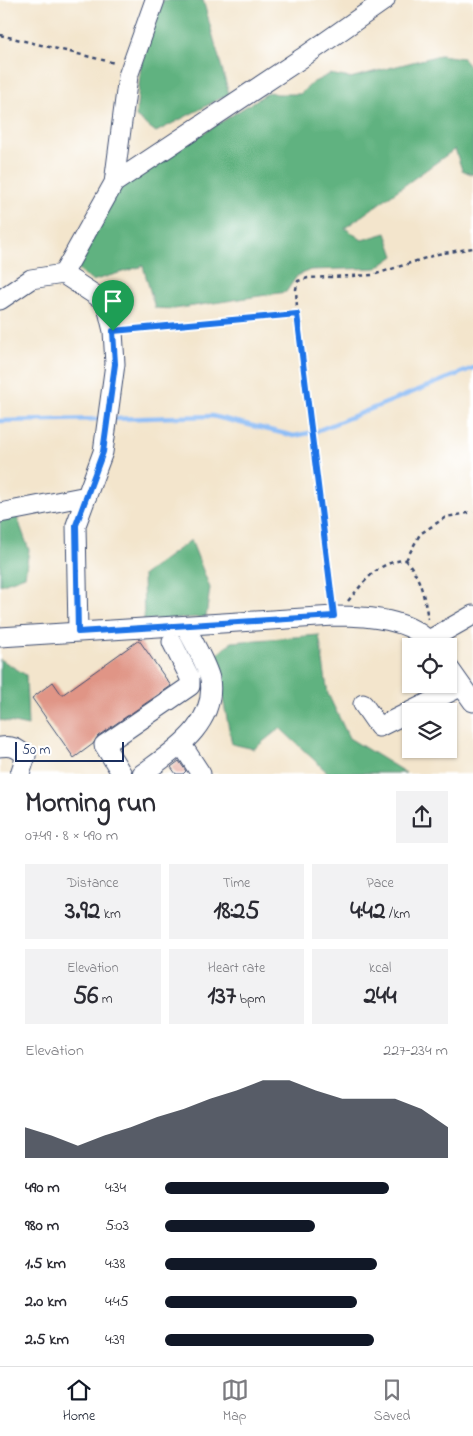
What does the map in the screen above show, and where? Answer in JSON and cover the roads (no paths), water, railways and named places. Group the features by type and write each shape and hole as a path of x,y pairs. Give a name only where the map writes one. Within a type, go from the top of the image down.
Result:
{"street":[{"path":"114,182 302,58 385,0"},
{"path":"63,274 114,182 128,76 153,1"},
{"path":"0,300 31,279 63,274 106,302 113,331 115,364 103,452 76,525 78,632"},
{"path":"0,513 88,496"},
{"path":"438,638 473,615"},
{"path":"0,637 186,627 334,616 364,616 412,629 424,638"},
{"path":"142,774 182,745 200,724 208,701 210,679 186,627"},
{"path":"122,774 104,745 190,686 190,678 172,642"},
{"path":"457,681 473,702"},
{"path":"363,704 379,727 460,686"},
{"path":"0,747 9,745 18,748 26,756 20,774"},
{"path":"182,745 201,774"}],"waterway":[{"path":"112,419 212,416 294,436 314,432 473,368"},
{"path":"0,421 102,419"}]}
